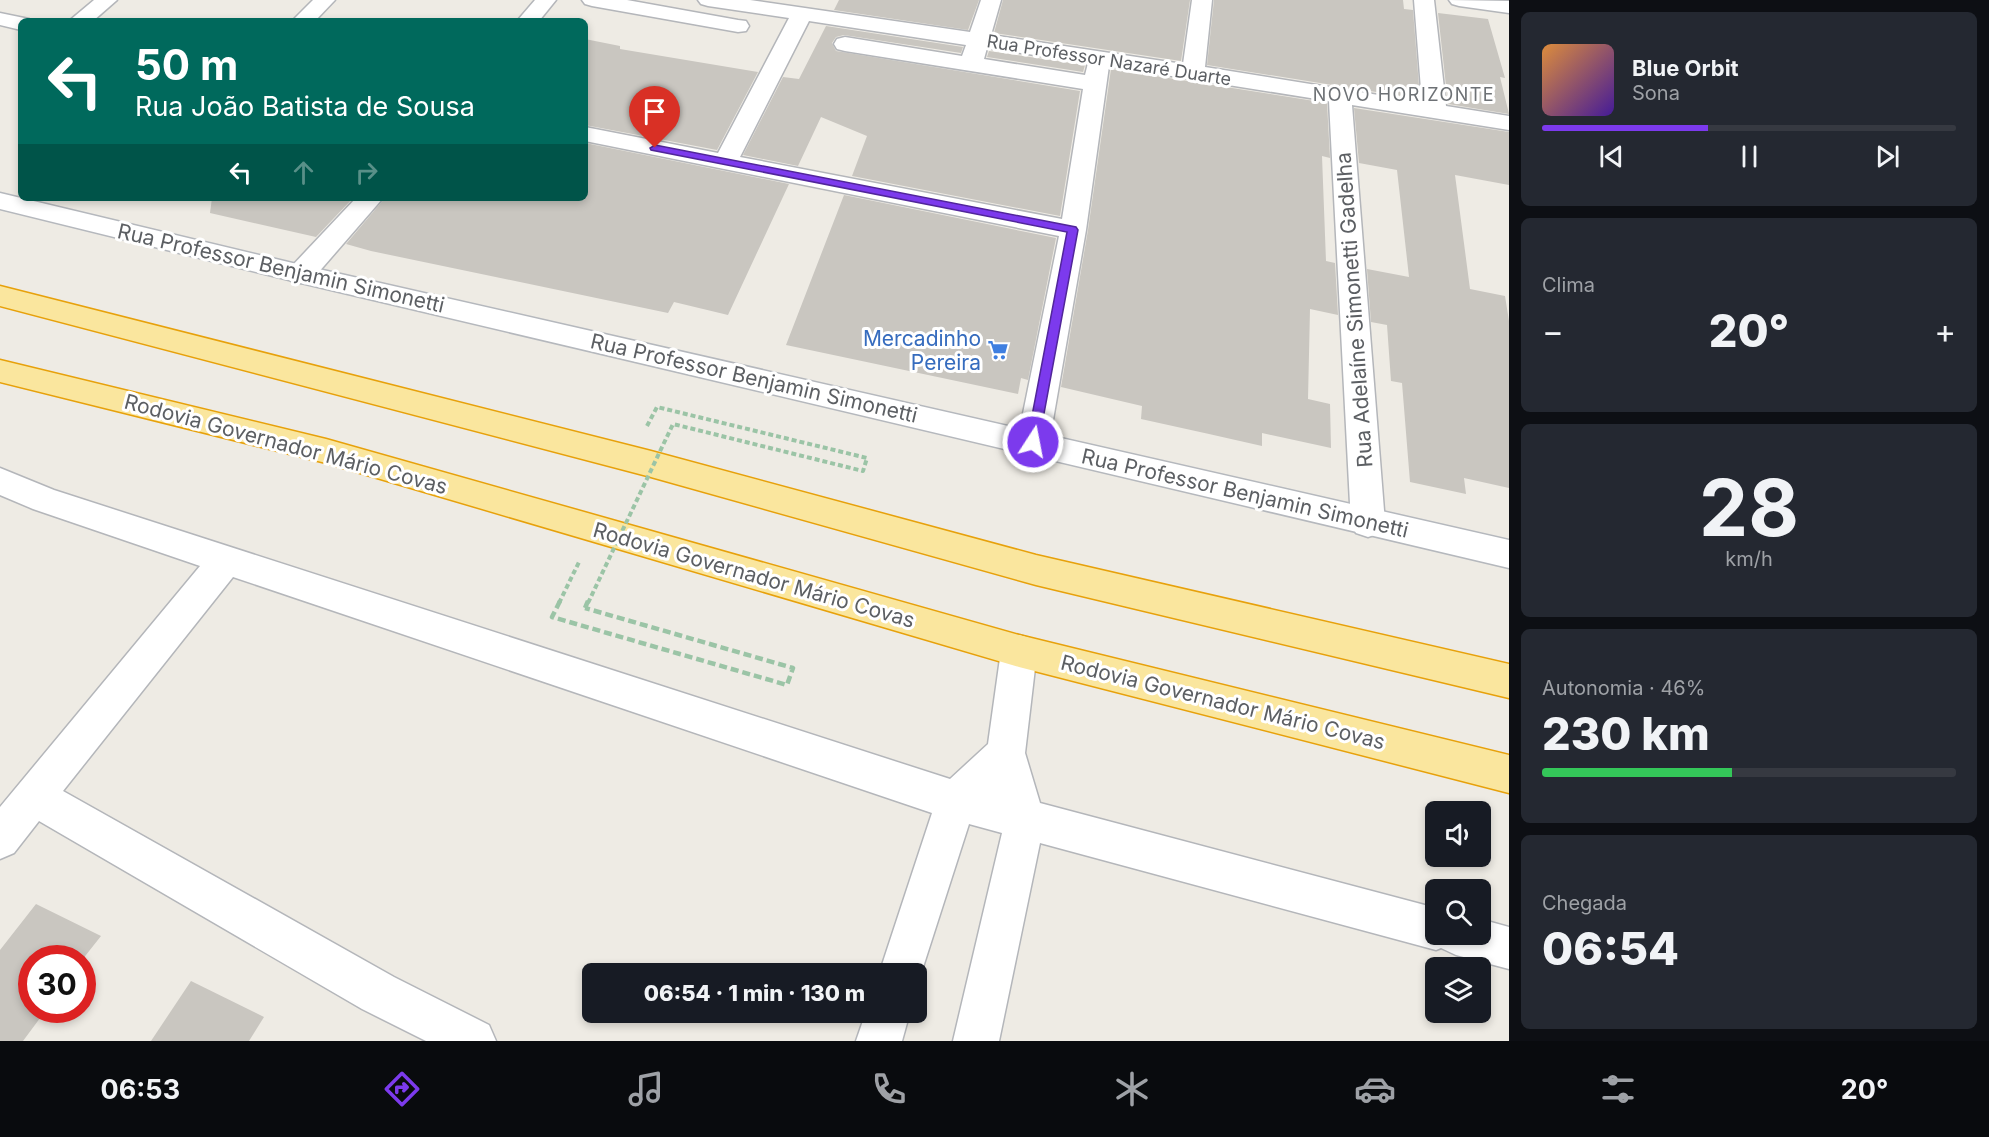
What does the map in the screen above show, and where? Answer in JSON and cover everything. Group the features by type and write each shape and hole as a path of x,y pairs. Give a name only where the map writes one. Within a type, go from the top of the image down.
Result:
{"highway":[{"path":"0,296 651,464 1036,570 1509,681"},
{"name":"Rodovia Governador Mário Covas","path":"0,371 326,451 1019,651 1509,774"}],"street":[{"path":"84,18 107,0"},
{"path":"306,18 325,0"},
{"path":"531,18 546,0"},
{"name":"Rua Professor Nazaré Duarte","path":"592,0 763,17 802,14 978,40 1097,71"},
{"name":"Rua Professor Nazaré Duarte","path":"708,0 763,17 810,38 972,64 1097,71 1193,72 1340,98 1509,123"},
{"path":"972,64 991,0"},
{"path":"1193,72 1202,0"},
{"path":"1424,0 1435,112"},
{"path":"1459,0 1509,7"},
{"path":"725,162 810,38 802,14"},
{"path":"0,20 18,23"},
{"path":"1033,442 1073,230 1097,71"},
{"name":"Rua Adelaíne Simonetti Gadelha","path":"1340,98 1368,523"},
{"path":"588,135 1073,230"},
{"name":"Rua Professor Benjamin Simonetti","path":"0,201 301,274 1509,554"},
{"path":"301,274 367,201"},
{"path":"0,481 44,501 956,801 1425,926"},
{"path":"0,840 225,561"},
{"path":"976,1041 1025,820 1006,753 1019,651"},
{"path":"904,963 956,801 1006,753"},
{"path":"35,797 378,993 473,1041"},
{"path":"1491,943 1509,948"},
{"path":"879,1041 885,1023"}],"path":[{"path":"596,529 552,617 787,685 793,668 585,608 673,424 863,471 867,458 657,407"}],"building":[{"path":"839,0 979,0 968,30 834,10"},
{"path":"1003,0 1190,0 1181,61 994,33"},
{"path":"1214,0 1403,0 1404,9 1413,10 1420,99 1207,65"},
{"path":"1438,13 1488,19 1505,78 1500,77 1509,114 1448,104"},
{"path":"826,26 963,47 961,53 844,35 836,37 832,43 836,51 1080,91 1060,216 852,176 867,136 821,117 798,166 743,155 783,77 799,79"},
{"path":"588,40 620,46 620,49 758,72 717,150 588,126"},
{"path":"989,51 1085,65 1083,72 987,57"},
{"path":"1111,69 1327,103 1330,158 1322,156 1326,261 1335,263 1338,315 1310,309 1308,399 1330,404 1331,448 1262,433 1262,446 1141,419 1142,406 1061,387 1088,230"},
{"path":"1354,108 1509,132 1509,185 1455,175 1470,289 1505,296 1509,321 1509,488 1464,478 1466,494 1410,482 1402,383 1391,381 1387,325 1371,322 1367,269 1409,277 1397,170 1359,163"},
{"path":"588,144 789,184 728,315 674,302 668,313 346,244 382,201 588,201"},
{"path":"844,195 1056,238 1028,380 1021,378 1018,394 786,345"},
{"path":"212,201 350,201 316,237 210,213"},
{"path":"36,904 101,936 94,945 18,945 18,1023 36,1023 23,1041 0,1041 0,950"},
{"path":"191,981 264,1017 249,1041 151,1041"}],"place":[{"name":"Mercadinho Pereira","path":"998,350"}],"district":[{"name":"NOVO HORIZONTE","path":"1404,94"}],"route":[{"path":"655,148 1073,230 1033,442"}]}
